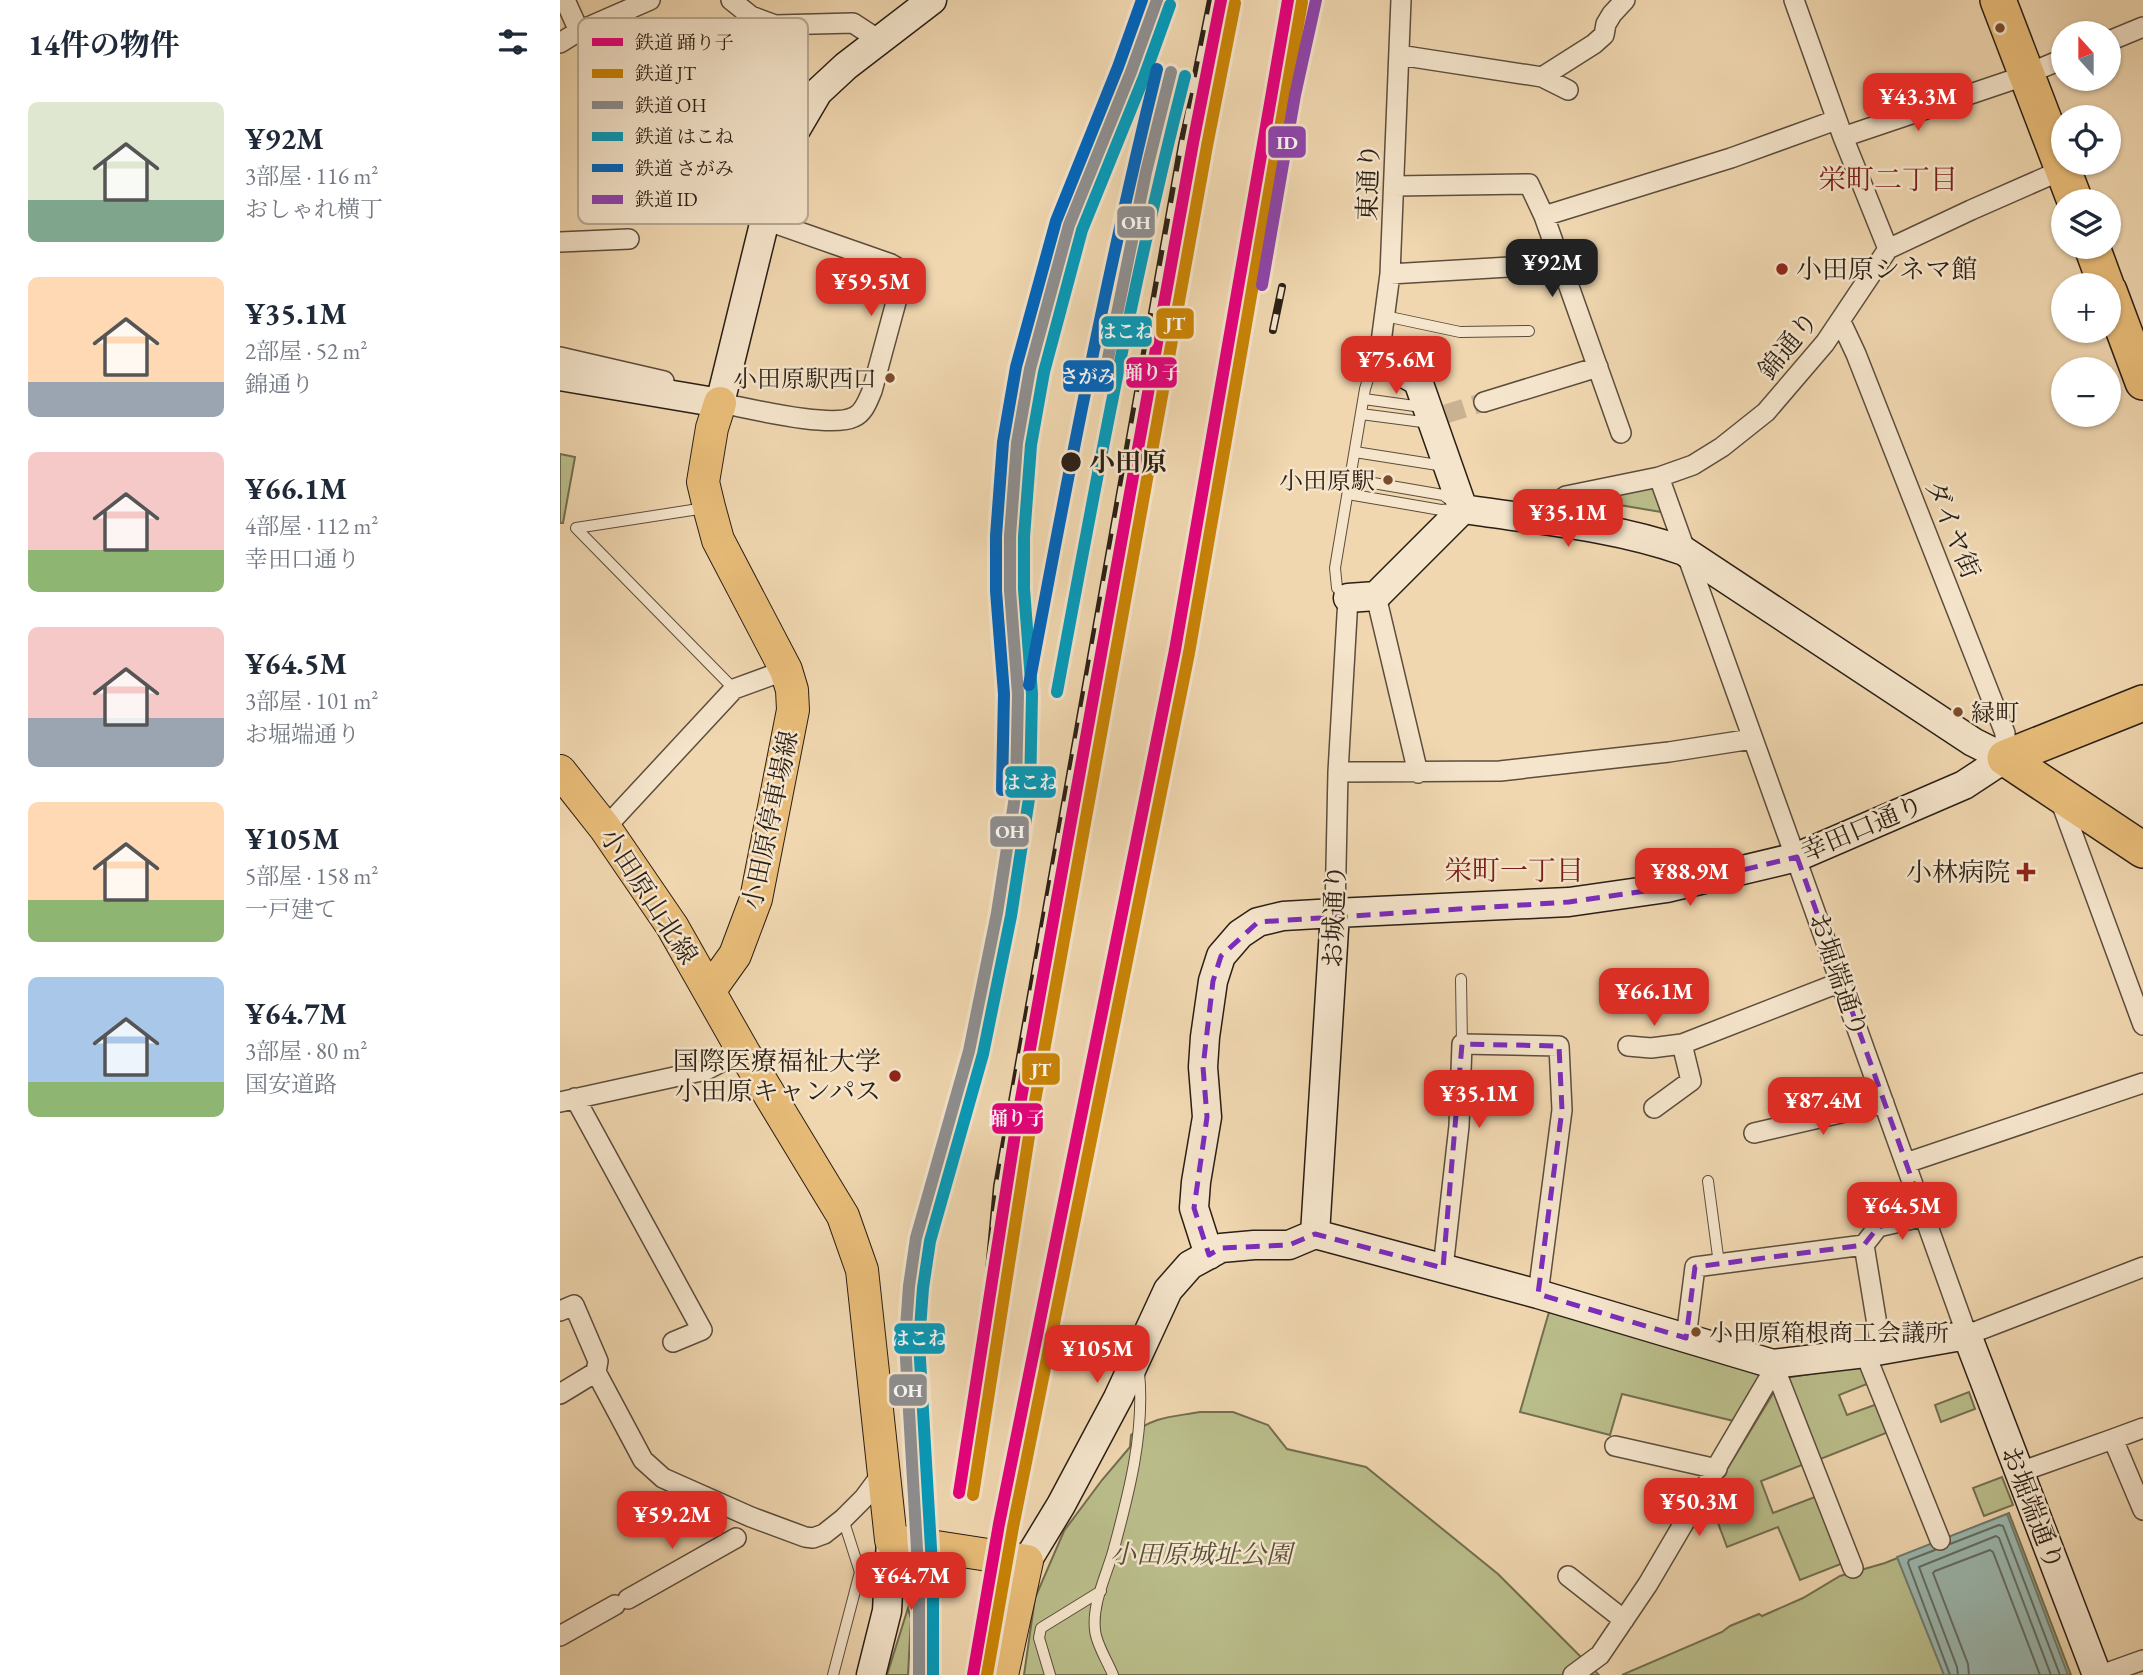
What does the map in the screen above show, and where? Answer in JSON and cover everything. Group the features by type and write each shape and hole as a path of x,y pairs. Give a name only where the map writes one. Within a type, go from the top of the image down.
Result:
{"highway":[{"path":"1998,0 2069,185"},
{"path":"2121,323 2143,382"},
{"path":"2005,758 2143,703"},
{"path":"2005,758 2143,850"}],"main road":[{"name":"小田原停車場線","path":"710,990 735,955 756,900 793,710 792,690 786,670 718,540 709,507 704,482 712,428 722,396"},
{"name":"小田原山北線","path":"560,771 605,828 672,926 710,990"},
{"path":"710,990 743,1051 843,1216 862,1270 884,1471 896,1541 1019,1559 1002,1675"}],"street":[{"path":"565,0 578,29"},
{"path":"609,18 650,0"},
{"path":"731,0 757,18"},
{"path":"808,107 818,92 846,66 932,0"},
{"name":"東通り","path":"1378,365 1391,274 1401,0"},
{"path":"1794,0 1839,128 1888,249 1971,210 2069,185"},
{"path":"1542,76 1594,44 1604,34 1606,24 1618,2"},
{"path":"808,24 853,23 880,40"},
{"path":"2121,36 2143,27"},
{"path":"560,43 578,32"},
{"path":"1399,55 1542,76 1568,90"},
{"path":"1544,216 1731,158 2026,75 2051,64"},
{"path":"1395,186 1529,184 1544,216 1621,433"},
{"path":"722,396 764,224"},
{"path":"560,357 818,419 838,421 855,417 866,407 872,391 902,280 900,269 776,224"},
{"path":"560,242 629,239"},
{"name":"錦通り","path":"1531,519 1566,496 1658,477 1693,465 1712,453 1766,412 1841,322 1888,249"},
{"path":"1391,274 1560,264"},
{"name":"ダイヤ街","path":"1841,322 2005,733 2005,758"},
{"path":"1378,365 1392,366 1418,381 1463,509"},
{"path":"1484,402 1598,368"},
{"path":"560,376 722,396"},
{"name":"お堀端通り","path":"1658,477 1967,1335 2099,1675"},
{"path":"1463,509 1650,539 1684,551 1973,742 2005,758"},
{"path":"1348,598 1376,596 1463,509"},
{"path":"1376,596 1418,773"},
{"name":"お城通り","path":"1315,1234 1335,913 1338,772 1348,598"},
{"path":"605,828 734,689 786,670"},
{"path":"1338,772 1500,771 1669,752 1752,739"},
{"name":"幸田口通り","path":"1209,1255 1194,1208 1207,1117 1203,1067 1213,981 1221,956 1240,934 1258,922 1283,916 1569,902 1667,888 1797,857 1964,785 2005,758"},
{"path":"2057,793 2143,1025"},
{"path":"1628,1046 1651,1048 1682,1044 1841,982"},
{"path":"1443,1268 1459,1126 1462,1044 1559,1046 1562,1110 1538,1294"},
{"path":"1654,1108 1691,1081 1682,1044"},
{"path":"673,1342 702,1330 568,1100 706,1070 743,1051"},
{"path":"1906,1163 2143,1083"},
{"path":"1754,1133 1884,1103"},
{"path":"1926,1216 1878,1227 1864,1245 1873,1351 1940,1540"},
{"path":"1019,1559 1061,1505 1138,1357 1168,1290 1190,1265 1222,1248 1289,1245 1315,1234 1538,1294 1773,1364 1967,1335 2143,1267"},
{"path":"1686,1338 1695,1267 1864,1245"},
{"path":"560,1311 574,1305 598,1361 596,1372 643,1460 663,1478 750,1531 813,1538 824,1534 864,1498 884,1471"},
{"path":"1573,1675 1600,1655 1624,1620 1717,1469 1769,1378 1773,1364"},
{"path":"1773,1364 1853,1568"},
{"path":"560,1394 596,1372"},
{"path":"2020,1472 2143,1428"},
{"path":"2112,1439 2143,1510"},
{"path":"1615,1446 1717,1469"},
{"path":"560,1636 750,1531"},
{"path":"871,1675 887,1611 896,1541"},
{"path":"1568,1576 1624,1620"},
{"path":"2099,1675 2143,1660"}],"lane":[{"path":"1385,316 1460,332 1529,331"},
{"path":"1348,598 1337,588 1334,578 1364,399 1370,373 1378,365"},
{"path":"1364,399 1431,416"},
{"path":"1361,414 1431,416"},
{"path":"1355,452 1448,467"},
{"path":"1350,479 1443,495 1463,509"},
{"path":"1348,494 1441,510 1463,509"},
{"path":"709,507 576,528 734,689"},
{"path":"1461,979 1462,1044"},
{"path":"1708,1181 1719,1264"},
{"path":"1113,1675 1095,1632 1097,1603 1120,1528 1134,1466 1142,1411 1138,1357"},
{"path":"833,1675 860,1572 843,1519"},
{"path":"1051,1675 1039,1638 1041,1628 1101,1591"}],"highlighted area":[{"path":"1797,857 1925,1216 1878,1227 1864,1245 1695,1267 1686,1338 1538,1294 1562,1110 1559,1046 1462,1044 1443,1268 1315,1234 1289,1245 1221,1248 1209,1255 1194,1208 1207,1117 1203,1067 1213,981 1221,956 1258,922 1569,902 1667,888"}],"green space":[{"path":"560,454 575,457 563,523 560,523"},
{"path":"1652,485 1661,512 1584,499"},
{"path":"1549,1312 1761,1373 1734,1421 1622,1394 1610,1435 1520,1412"},
{"path":"1866,1365 1872,1382 1839,1395 1847,1415 1880,1403 1891,1431 1818,1460 1785,1378"},
{"path":"1777,1387 1807,1463 1761,1481 1773,1513 1820,1495 1846,1562 1800,1580 1778,1527 1727,1547 1709,1499"},
{"path":"1969,1392 1975,1409 1941,1422 1935,1405"},
{"name":"小田原城址公園","path":"1200,1412 1233,1412 1268,1425 1287,1449 1366,1467 1498,1574 1599,1675 1024,1675 1035,1598 1064,1531 1130,1447 1131,1435 1156,1421"},
{"path":"2002,1477 2013,1505 1984,1516 1973,1488"},
{"path":"2009,1513 2071,1675 1622,1675 1722,1632 1730,1626 1759,1614 1762,1616 1803,1598 1840,1576 1885,1563"},
{"path":"908,1608 911,1619 908,1675 887,1675"}],"water":[{"path":"2007,1514 2068,1675 1944,1675 1897,1557"}],"tunnel":[{"path":"1446,414 1484,402"}],"railway":[{"path":"984,1323 997,1186 1182,144 1211,0"},
{"path":"1040,1326 1074,1200 1149,846 1252,286 1298,0"},
{"path":"1273,330 1282,287"}],"rail line":[{"name":"さがみ","path":"1002,790 1004,694 996,591 996,536 1003,442 1016,367 1056,221 1142,0"},
{"name":"OH","path":"919,1675 919,1584 905,1342 909,1286 916,1238 969,1051 997,913 1016,790 1018,694 1010,590 1010,536 1017,443 1030,369 1069,225 1157,0"},
{"name":"踊り子","path":"959,1493 1017,1121 1221,0"},
{"name":"踊り子","path":"973,1675 999,1524 1175,650 1288,0"},
{"name":"ID","path":"1262,285 1295,95 1316,0"},
{"name":"JT","path":"987,1675 1013,1527 1189,653 1302,2"},
{"name":"JT","path":"973,1495 1031,1123 1235,3"},
{"name":"はこね","path":"933,1675 933,1583 919,1342 923,1288 930,1241 983,1054 1011,916 1030,792 1032,694 1024,589 1024,537 1031,445 1044,372 1082,230 1170,5"},
{"name":"さがみ","path":"1029,685 1088,376 1157,69"},
{"name":"OH","path":"1105,373 1146,172 1171,72"},
{"name":"はこね","path":"1057,692 1100,460 1166,152 1185,76"}],"place":[{"name":"小田原シネマ館","path":"1782,269"},
{"name":"小田原駅西口","path":"890,378"},
{"name":"小田原","path":"1071,462"},
{"name":"小田原駅","path":"1388,480"},
{"name":"緑町","path":"1958,712"},
{"name":"小林病院","path":"2026,872"},
{"name":"国際医療福祉大学 小田原キャンパス","path":"895,1076"},
{"name":"小田原箱根商工会議所","path":"1696,1332"}],"district":[{"name":"栄町二丁目","path":"1888,179"},
{"name":"栄町一丁目","path":"1514,870"}]}
